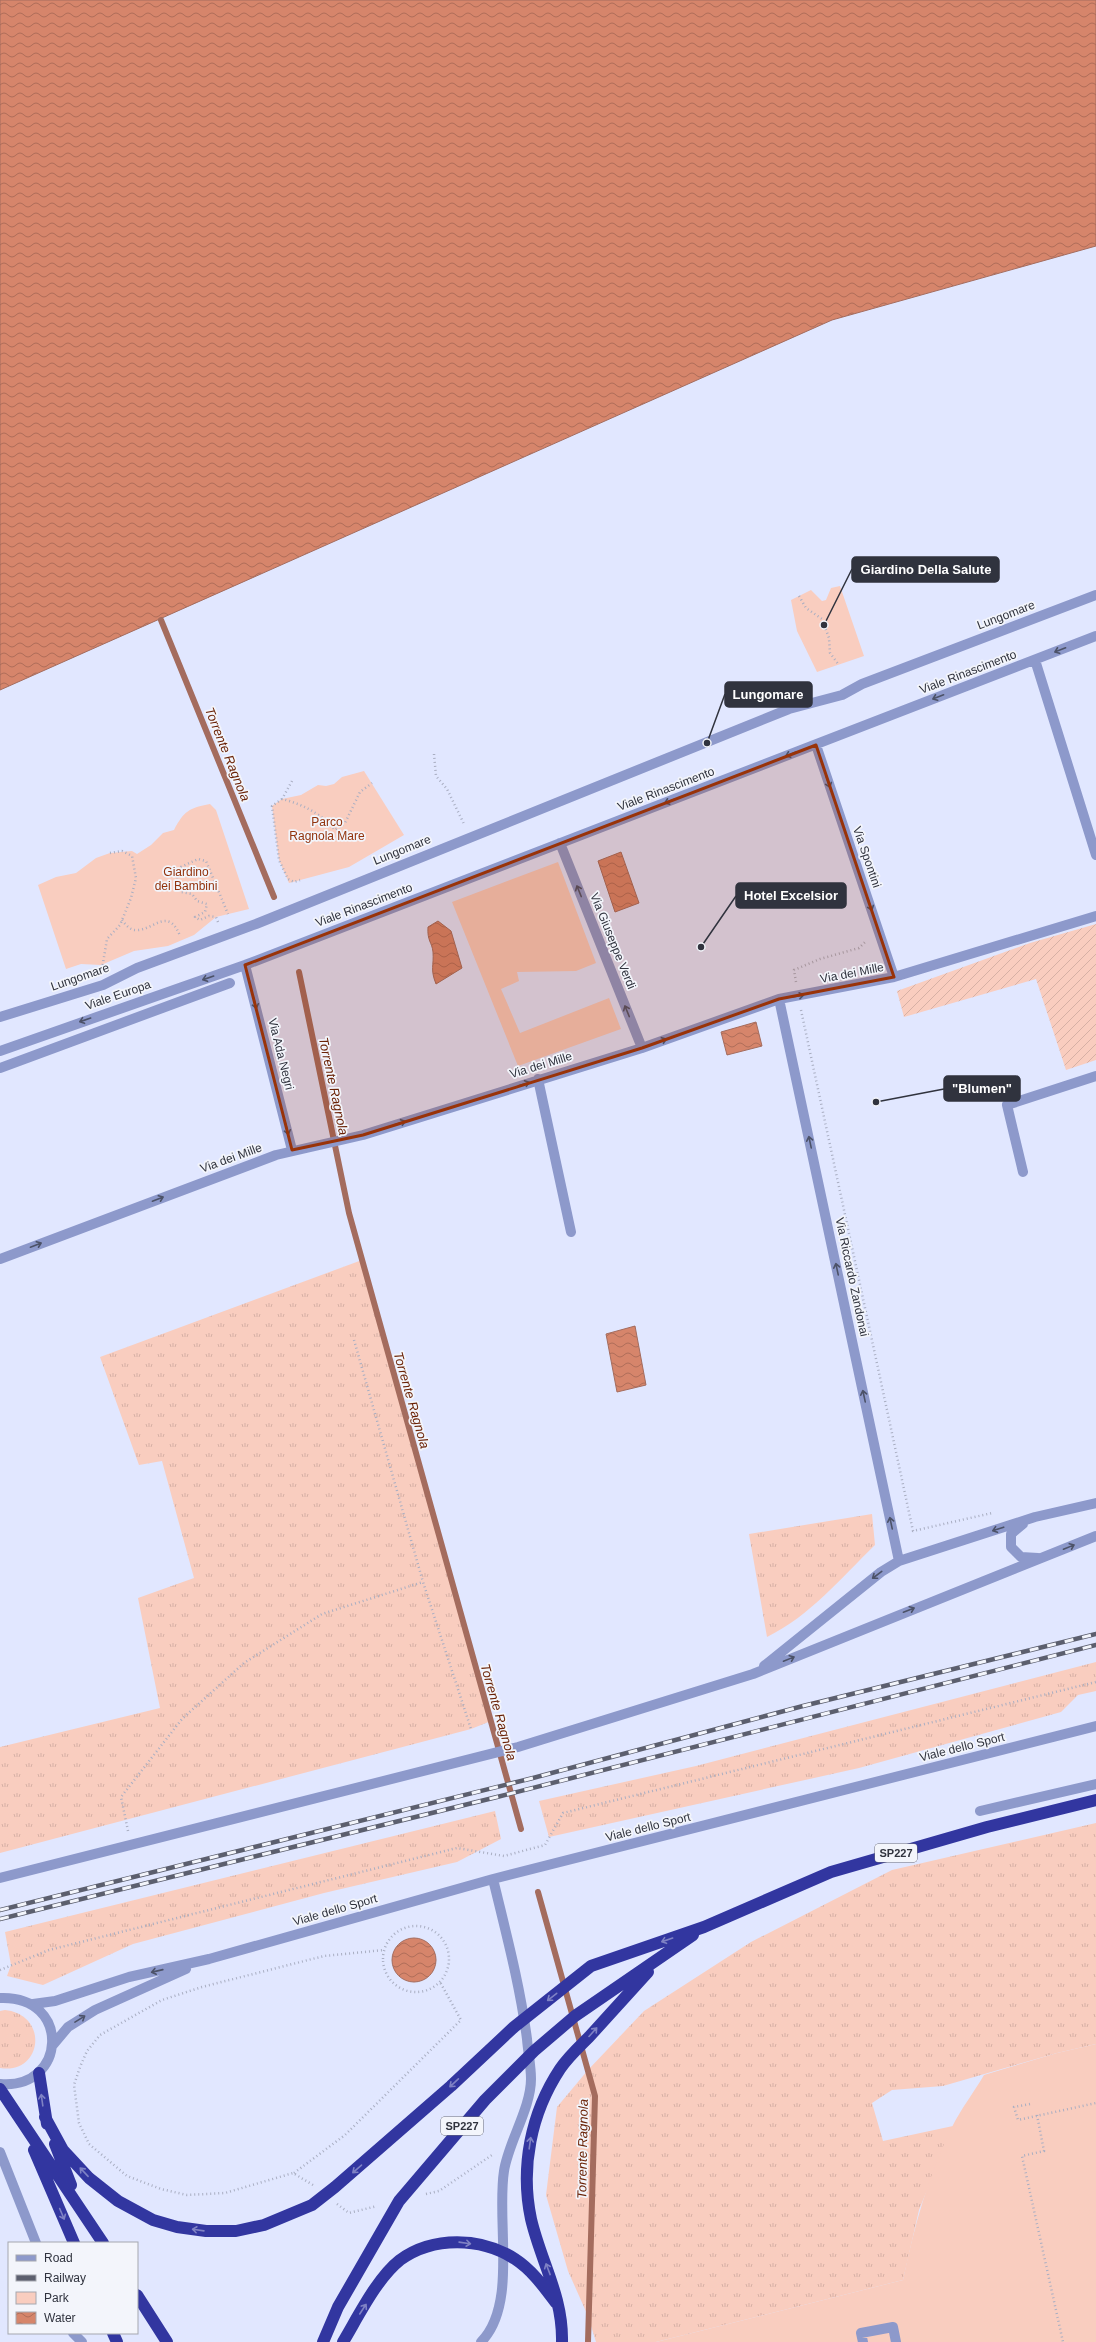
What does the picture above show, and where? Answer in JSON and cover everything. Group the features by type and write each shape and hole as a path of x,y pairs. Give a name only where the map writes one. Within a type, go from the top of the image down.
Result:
{"highway":[{"name":"SP227","path":"322,2342 338,2307 399,2201 485,2100 534,2051 575,2016 659,1960 704,1927 831,1872 988,1827 1096,1800"},
{"path":"45,2117 63,2150 89,2178 118,2201 154,2220 177,2227 206,2231 236,2231 264,2226 312,2205 360,2167 514,2027 591,1966 704,1927"},
{"path":"562,2342 559,2307 552,2280 532,2220 528,2196 527,2171 530,2141 536,2113 561,2068 659,1960"},
{"path":"39,2073 45,2117 78,2203"},
{"path":"0,2089 24,2127 78,2203 103,2242"},
{"path":"24,2127 74,2242"},
{"path":"343,2342 383,2278 400,2260 425,2246 453,2242 483,2246 514,2259 536,2277 559,2307"},
{"path":"138,2297 167,2342"}],"street":[{"name":"Lungomare","path":"0,1017 103,985 137,968 256,924 789,709 842,695 862,684 1096,595"},
{"name":"Viale Rinascimento","path":"245,965 1096,636"},
{"path":"1035,660 1096,855"},
{"name":"Via Spontini","path":"816,745 894,977"},
{"name":"Via Giuseppe Verdi","path":"560,843 642,1048"},
{"name":"Via dei Mille","path":"0,1258 223,1174 292,1150 363,1135 538,1079 642,1048 779,999 798,997 894,977 1096,916"},
{"name":"Viale Europa","path":"0,1051 245,965"},
{"name":"Via Ada Negri","path":"245,965 292,1150"},
{"path":"0,1068 230,983"},
{"name":"Via Riccardo Zandonai","path":"779,999 900,1561"},
{"path":"1024,1172 1007,1105 1096,1076"},
{"path":"538,1079 571,1232"},
{"path":"753,1674 881,1572 900,1561 1035,1517 1096,1503"},
{"path":"1035,1517 1017,1528 1012,1534 1010,1543 1013,1550 1021,1557 1043,1558"},
{"path":"0,1878 518,1746 753,1674 1096,1536"},
{"name":"Viale dello Sport","path":"33,2004 55,2001 129,1977 209,1959 493,1879 1096,1726"},
{"path":"980,1811 1096,1784"},
{"path":"482,2342 496,2317 504,2284 500,2216 504,2170 532,2080 522,1997 493,1879"},
{"name":"Viale dello Sport","path":"52,2046 68,2027 95,2010 209,1959"},
{"path":"0,1998 16,1997 33,2004 40,2010 49,2023 52,2046 48,2061 39,2073 21,2083 0,2084"},
{"path":"0,2152 36,2242"},
{"path":"863,2342 861,2333 893,2327 896,2342"},
{"path":"74,2334 82,2342"}],"path":[{"path":"798,596 806,608 822,619 829,638 830,653 839,664"},
{"path":"434,754 436,776 447,789 460,817 472,836"},
{"path":"292,781 282,799 272,806 279,860 288,879 294,882 300,880"},
{"path":"282,799 299,803 327,820 335,830 345,824 360,792 372,783"},
{"path":"101,965 107,940 122,920 131,898 136,872 132,856 128,853 122,851 110,853"},
{"path":"223,936 216,917 210,916 200,920 195,917 205,912 208,908 207,904 197,901 192,894 181,892 177,875 181,867 198,859 206,861 228,914"},
{"path":"122,920 129,928 138,930 160,920 170,923 178,929 182,940"},
{"path":"794,970 820,959 859,948 870,936"},
{"path":"798,997 913,1530 997,1512"},
{"path":"354,1340 423,1582 471,1729"},
{"path":"131,1845 121,1797 182,1719 244,1663 322,1614 423,1582"},
{"path":"0,1970 49,1950 457,1848 504,1856 544,1845 564,1813 1096,1682"},
{"path":"417,1926 428,1928 444,1941 448,1951 449,1962 440,1982 431,1989 421,1992 410,1992 399,1988 391,1981 385,1971 383,1961 384,1950 389,1940 396,1932 406,1927 417,1926"},
{"path":"384,1950 324,1956 202,1987 162,2000 100,2035 87,2051 74,2084 79,2123 90,2144 128,2176 161,2189 187,2195 224,2192 294,2173 346,2135 461,2020 440,1982"},
{"path":"1030,2104 1014,2107 1018,2120 1096,2102"},
{"path":"1037,2115 1044,2151 1022,2156 1063,2342"},
{"path":"424,2194 440,2191 514,2141"},
{"path":"294,2173 319,2190"},
{"path":"331,2199 349,2213 379,2205"}],"highlighted area":[{"path":"816,745 894,977 779,999 642,1048 363,1135 292,1150 245,965"}],"green space":[{"path":"840,586 864,656 817,672 797,631 791,600 811,590 822,601 826,600 831,588"},
{"name":"Parco Ragnola Mare","path":"364,771 404,835 349,867 289,883 279,860 272,806 282,799 301,795 318,785 326,786 334,784 342,777"},
{"name":"Giardino dei Bambini","path":"210,804 216,810 249,909 216,917 194,935 168,946 134,951 101,965 81,964 66,969 38,885 56,877 76,873 96,858 110,853 132,851 137,854 151,845 163,833 174,830 181,818 188,811"},
{"path":"558,862 596,963 576,971 517,972 519,981 501,989 520,1033 609,998 621,1029 518,1066 452,902"},
{"path":"1096,924 1096,1060 1066,1070 1036,979 904,1017 897,991 1030,943"},
{"path":"362,1260 491,1721 471,1729 0,1853 0,1747 160,1708 138,1598 194,1578 162,1461 139,1465 100,1357"},
{"path":"872,1514 875,1545 824,1596 797,1618 767,1637 749,1534"},
{"path":"1096,1662 1096,1691 1078,1695 1061,1712 859,1768 549,1837 539,1801 696,1766"},
{"path":"495,1811 501,1839 457,1862 324,1893 133,1944 43,1985 7,1976 11,1965 5,1932"},
{"path":"1096,1823 1096,2044 1057,2053 943,2086 892,2090 872,2103 883,2141 953,2126 919,2210 903,2280 656,2342 596,2342 588,2316 568,2271 546,2195 557,2107 588,2070 644,2011 751,1942 892,1870"},
{"path":"5,2010 19,2014 29,2022 34,2032 35,2044 32,2054 25,2063 14,2068 0,2068 0,2011"},
{"path":"1096,2044 1096,2342 656,2342 903,2280 917,2221 943,2145 963,2107 984,2075 1057,2053"}],"water":[{"path":"0,0 1096,0 1096,246 832,320 0,690"},
{"path":"621,852 639,903 615,912 598,861"},
{"path":"438,921 451,931 462,968 436,984 433,975 433,952 428,935 428,927"},
{"path":"756,1022 762,1046 727,1055 721,1032"},
{"path":"635,1326 646,1385 617,1392 606,1334"},
{"path":"414,1938 426,1942 432,1948 436,1960 432,1972 426,1978 414,1982 402,1978 396,1972 392,1960 396,1948 402,1942"}],"waterway":[{"name":"Torrente Ragnola","path":"161,620 274,897"},
{"name":"Torrente Ragnola","path":"299,972 349,1213 521,1829"},
{"name":"Torrente Ragnola","path":"538,1892 595,2096 588,2342"}],"railway":[{"path":"0,1910 533,1778 803,1706 1096,1634"},
{"path":"0,1919 497,1797 1096,1645"}],"place":[{"name":"Giardino Della Salute","path":"824,625"},
{"name":"Lungomare","path":"707,743"},
{"name":"Hotel Excelsior","path":"701,947"},
{"name":"\"Blumen\"","path":"876,1102"}]}
